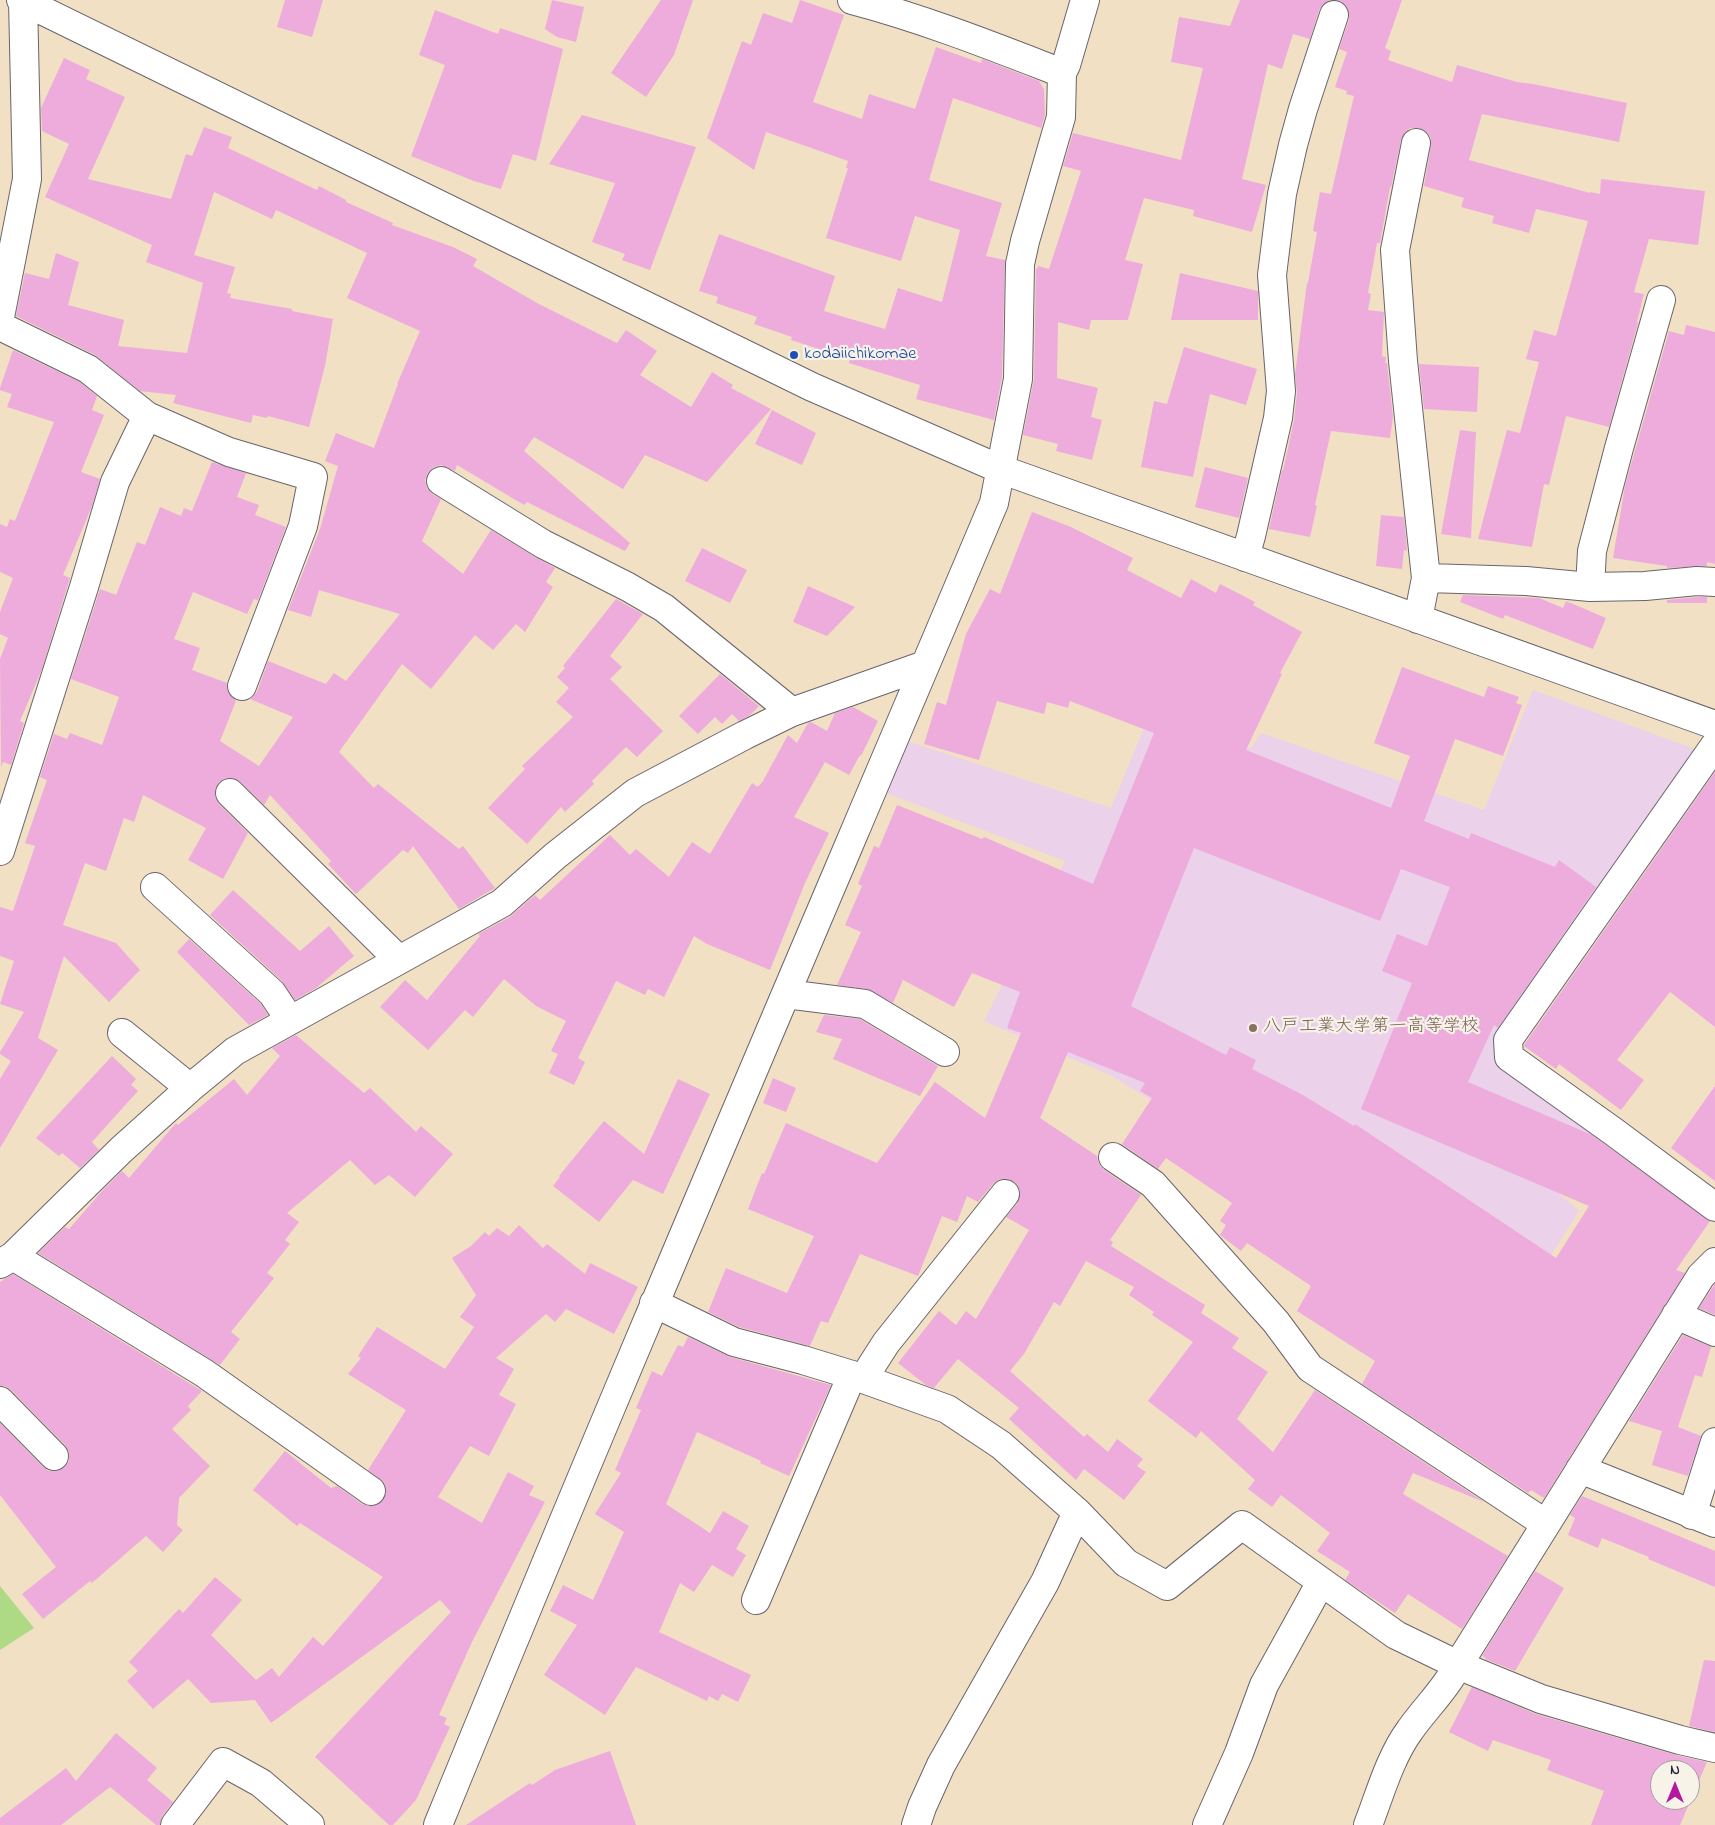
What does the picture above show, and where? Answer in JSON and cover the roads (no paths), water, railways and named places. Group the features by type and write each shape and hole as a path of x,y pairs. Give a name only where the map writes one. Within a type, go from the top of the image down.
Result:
{"street":[{"path":"0,317 27,179 22,0 812,387 1000,469 1715,725"},
{"path":"852,0 953,31 1062,73"},
{"path":"438,1825 654,1303 994,503 1018,379 1020,264 1061,117 1062,73 1085,0"},
{"path":"1245,557 1278,418 1281,391 1272,275 1282,194 1303,108 1334,15"},
{"path":"1416,143 1395,250 1403,361 1426,578 1418,619"},
{"path":"1590,587 1592,551 1661,300"},
{"path":"0,326 88,369 146,416 229,452 314,477 303,526 242,686"},
{"path":"0,851 84,588 115,482 146,416"},
{"path":"441,481 543,544 664,608 792,712"},
{"path":"1426,578 1526,581 1590,587 1645,586 1698,581 1715,582"},
{"path":"371,1491 204,1373 7,1260 120,1150 235,1051 502,902 555,856 636,793 792,712 926,665"},
{"path":"1715,746 1508,1040 1509,1057 1614,1132 1715,1208"},
{"path":"230,793 398,960"},
{"path":"156,886 272,993 290,1020"},
{"path":"786,994 864,1004 945,1052"},
{"path":"122,1033 190,1088"},
{"path":"1113,1157 1153,1184 1276,1322 1310,1368 1546,1524"},
{"path":"756,1600 857,1377 1005,1194"},
{"path":"1368,1825 1396,1754 1410,1730 1451,1680 1458,1665 1676,1315 1701,1276 1715,1262"},
{"path":"654,1303 734,1342 803,1360 947,1409 1001,1445 1077,1512 1126,1564 1167,1586 1242,1525 1396,1635 1458,1665 1541,1699 1680,1740 1715,1748"},
{"path":"1676,1315 1715,1332"},
{"path":"0,1401 54,1456"},
{"path":"1580,1469 1704,1519 1715,1442"},
{"path":"916,1825 941,1765 1045,1582 1077,1512"},
{"path":"1207,1825 1239,1753 1264,1685 1321,1582"},
{"path":"175,1825 223,1762 261,1783 310,1825"}],"place":[{"name":"kodaiichikomae","path":"794,355"},
{"name":"八戸工業大学第一高等学校","path":"1253,1028"}]}
